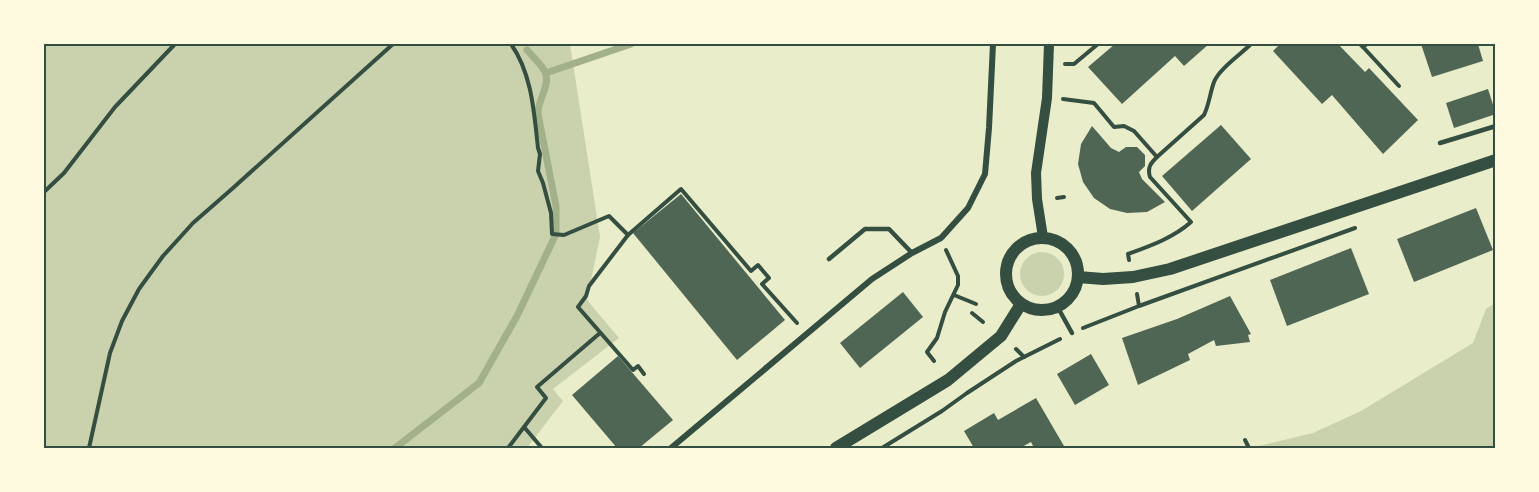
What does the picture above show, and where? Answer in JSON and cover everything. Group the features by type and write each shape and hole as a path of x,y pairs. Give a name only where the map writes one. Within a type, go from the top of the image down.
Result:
{"main road":[{"path":"1078,277 1102,279 1133,277 1170,269 1496,159"},
{"path":"1043,237 1062,243 1069,249 1078,267 1078,277 1076,286 1065,301 1048,310 1039,310 1021,304 1012,296 1005,274 1012,252 1031,239 1043,237"},
{"path":"836,448 948,380 1000,336 1021,304"}],"street":[{"path":"671,448 872,279 912,253 941,238 968,208 985,174 993,44"},
{"path":"1043,237 1037,200 1036,174 1047,98 1049,44"}],"lane":[{"path":"1440,143 1496,126"},
{"path":"829,259 864,229 889,229 912,253"},
{"path":"1057,306 1072,333"}],"path":[{"path":"44,192 64,173 115,107 175,44"},
{"path":"89,448 110,353 122,321 139,289 163,256 193,223 393,44"},
{"path":"511,44 520,57 528,82 540,152 538,171 551,213 552,234 564,235 609,216 628,235"},
{"path":"1063,64 1074,64 1098,44"},
{"path":"1129,260 1128,254 1182,230 1191,222 1150,177 1148,172 1150,164 1204,115 1214,81 1251,44"},
{"path":"1363,45 1399,86"},
{"path":"1059,99 1094,103 1114,127 1124,126 1134,131 1157,157"},
{"path":"644,374 638,366 633,370 578,307 589,286 628,235 681,189 751,271 758,265 768,278 762,284 806,334"},
{"path":"1057,198 1064,197"},
{"path":"882,448 1024,357 1072,333 1139,306 1362,226"},
{"path":"934,361 927,352 937,338 945,312 958,285 958,276 941,238"},
{"path":"1137,294 1139,306"},
{"path":"954,295 976,304"},
{"path":"972,312 983,321"},
{"path":"508,448 546,398 537,387 600,333"},
{"path":"1016,350 1024,357"},
{"path":"524,428 542,448"},
{"path":"1245,440 1249,448"}],"green space":[{"path":"44,44 570,44 600,237 587,300 619,338 553,389 563,401 527,448 44,448"},
{"path":"1042,252 1057,259 1064,274 1057,289 1042,296 1027,289 1020,274 1027,259"},
{"path":"1495,303 1495,448 1250,448 1313,433 1361,411 1473,343 1486,309"}],"building":[{"path":"1115,44 1209,44 1184,66 1175,56 1122,104 1088,67"},
{"path":"1280,44 1338,44 1365,72 1369,68 1418,120 1383,154 1332,95 1322,104 1273,51"},
{"path":"1421,44 1478,44 1483,61 1432,77"},
{"path":"1488,89 1496,114 1454,128 1446,103"},
{"path":"1221,125 1251,159 1192,211 1162,176"},
{"path":"1092,126 1111,148 1119,152 1126,147 1137,147 1145,155 1145,166 1139,172 1142,179 1165,202 1147,212 1127,213 1110,209 1094,198 1083,182 1078,164 1081,144"},
{"path":"681,194 785,320 737,360 633,233"},
{"path":"1476,208 1493,250 1414,282 1397,239"},
{"path":"1351,248 1369,294 1287,326 1270,280"},
{"path":"903,292 923,317 860,368 840,343"},
{"path":"1230,296 1251,334 1248,335 1250,342 1216,346 1214,340 1188,354 1190,360 1138,385 1122,338 1177,319"},
{"path":"1091,354 1109,385 1075,405 1057,374"},
{"path":"618,356 673,420 639,448 617,448 572,395"},
{"path":"1036,398 1064,446 1034,448 1031,442 1020,448 974,448 964,431 994,413 998,420"}],"waterway":[{"path":"546,73 631,44"},
{"path":"395,448 479,383 517,316 556,234 556,206 538,114 546,77 542,67 527,50"}]}
